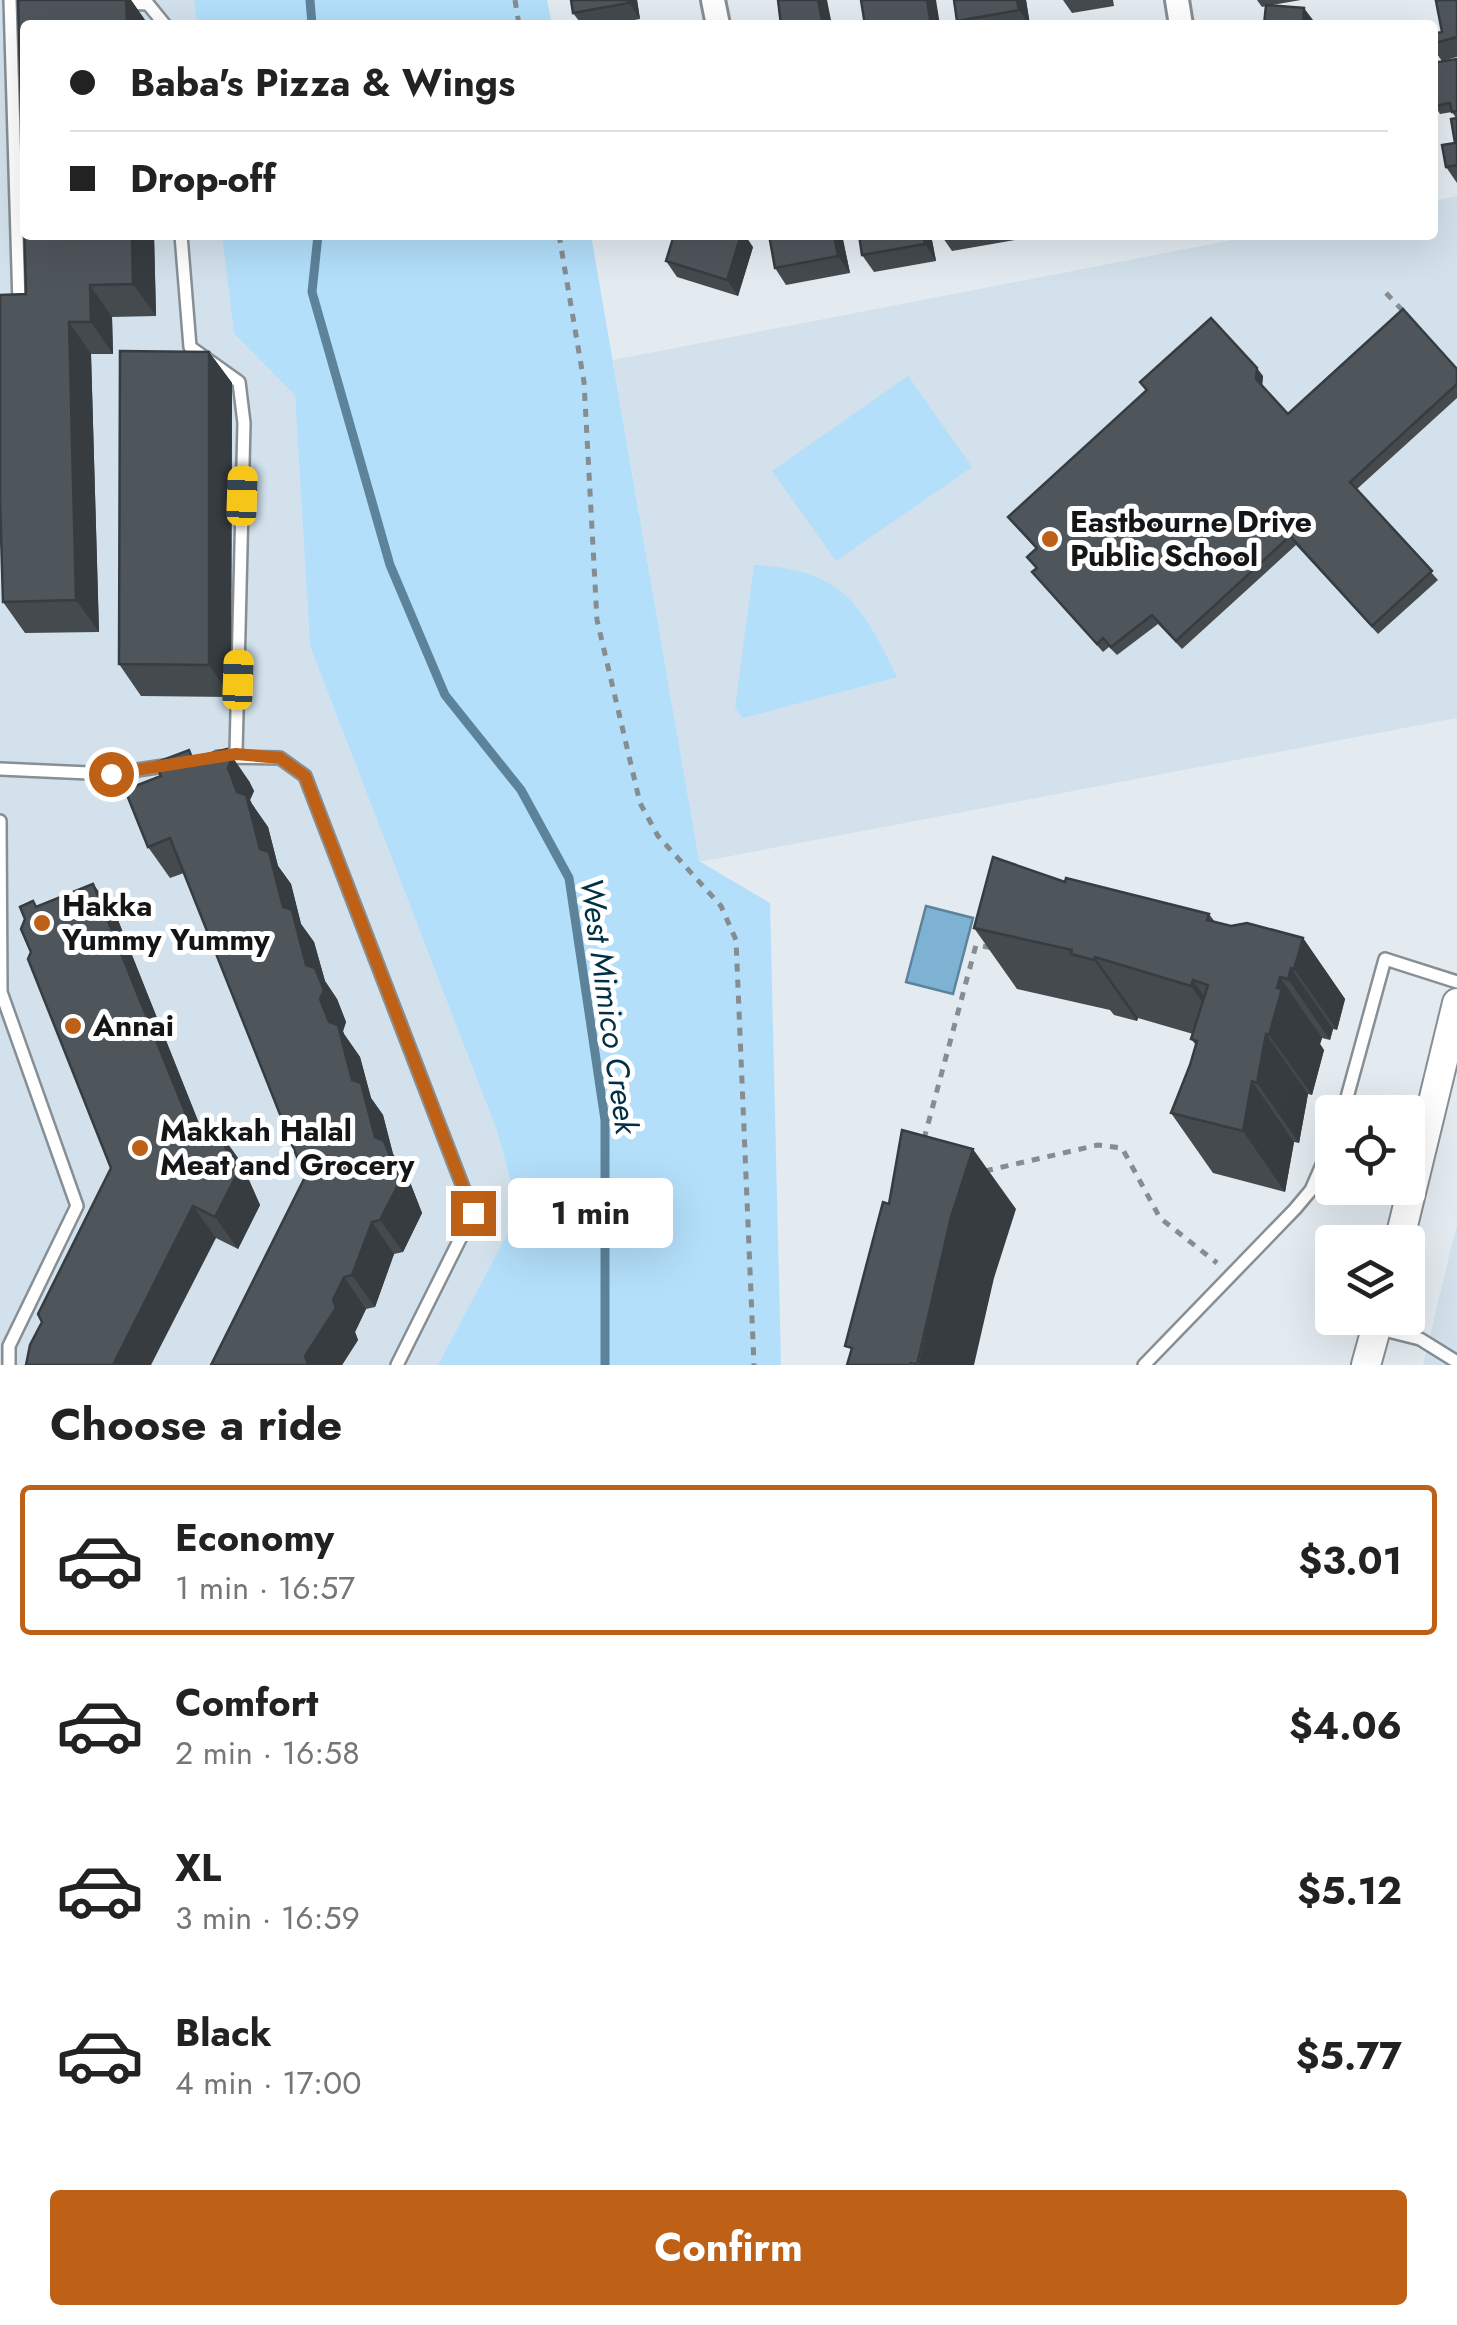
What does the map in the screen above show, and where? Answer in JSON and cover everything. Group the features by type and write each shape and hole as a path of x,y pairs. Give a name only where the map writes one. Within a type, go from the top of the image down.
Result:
{"street":[{"path":"1404,1225 1457,1003"},
{"path":"1366,1365 1375,1335"}],"lane":[{"path":"0,331 19,304 10,0"},
{"path":"110,2 148,4 160,20"},
{"path":"182,240 190,348 239,382 244,423 236,754"},
{"path":"200,760 236,754 280,758 305,776 473,1213 398,1365"},
{"path":"0,769 111,774 182,762"},
{"path":"0,820 1,992 77,1206 9,1346 9,1365"},
{"path":"1349,1095 1385,960 1457,982"},
{"path":"1144,1365 1296,1209 1315,1181"},
{"path":"1410,1335 1420,1339 1446,1362"}],"path":[{"path":"560,240 584,382 597,620 640,803 658,836 721,906 736,940 754,1365"},
{"path":"1386,294 1412,320"},
{"path":"922,1148 976,945 1009,951"},
{"path":"970,1174 1098,1145 1122,1148 1160,1218 1216,1263"},
{"path":"982,1184 986,1170"}],"shaded area":[{"path":"0,0 194,0 196,20 20,20 20,240 223,240 234,334 295,394 310,646 497,1131 519,1213 438,1365 0,1365"},
{"path":"194,0 547,0 551,20 196,20"},
{"name":"Eastbourne Drive Public School","path":"1457,196 1457,718 699,862 613,360 1232,240 1438,240 1438,200"},
{"path":"223,240 592,240 699,861 770,903 781,1365 438,1365 519,1212 497,1131 310,646 295,395 234,334"},
{"path":"908,376 972,467 836,561 772,471"},
{"path":"754,565 808,574 845,595 859,610 897,677 743,718 735,708"},
{"path":"926,906 973,918 953,994 906,982"},
{"path":"1457,1226 1457,1365 1423,1365 1452,1244"}],"building":[{"path":"18,0 126,0 127,20 20,20 20,74"},
{"path":"571,0 628,0 629,3 573,13"},
{"path":"778,0 818,0 822,20 780,20"},
{"path":"861,0 927,0 930,20 864,20"},
{"path":"954,0 1017,0 1019,10 957,20"},
{"path":"1457,0 1457,37 1438,42 1438,33 1442,32 1436,1"},
{"path":"1266,5 1304,8 1303,20 1264,20"},
{"path":"1457,59 1457,111 1452,112 1450,103 1438,105 1438,62"},
{"path":"1457,118 1457,165 1446,167 1442,145 1455,143 1451,119"},
{"path":"25,240 132,240 133,284 90,285 91,322 69,322 76,600 3,602 0,295 26,294"},
{"path":"672,240 739,240 727,280 666,261"},
{"path":"770,240 835,240 838,256 775,268"},
{"path":"860,240 924,240 925,244 862,255"},
{"path":"1403,309 1457,369 1457,384 1350,482 1432,571 1372,626 1290,536 1176,641 1152,615 1111,647 1103,638 1097,644 1032,572 1037,568 1027,557 1037,548 1008,517 1147,390 1140,382 1211,318 1257,368 1256,379 1288,414"},
{"path":"120,351 209,352 209,665 119,664"},
{"path":"227,749 231,760 228,768 237,792 246,795 260,849 269,852 283,907 292,910 306,965 315,968 324,990 320,999 329,1022 338,1025 352,1080 361,1083 375,1137 384,1141 400,1181 380,1220 372,1222 352,1275 344,1277 333,1300 336,1308 305,1356 308,1365 211,1365 305,1177 170,838 148,847 125,790 161,776 155,763 189,750 192,758"},
{"path":"993,857 1065,882 1066,878 1209,914 1207,920 1231,926 1247,923 1303,938 1294,969 1291,968 1288,979 1280,977 1277,988 1282,989 1269,1035 1266,1034 1257,1083 1252,1081 1243,1131 1171,1113 1197,1041 1191,1039 1208,985 1193,980 1191,986 1095,957 1094,960 1071,954 1072,950 974,928"},
{"path":"93,884 196,1139 218,1130 237,1174 215,1217 193,1206 113,1365 26,1365 30,1345 42,1322 38,1314 111,1168 28,959 31,952 21,929 25,919 20,907 33,901 36,907"},
{"path":"902,1130 973,1149 951,1217 917,1365 847,1365 852,1348 845,1346 883,1202 889,1204"}],"waterway":[{"name":"West Mimico Creek","path":"310,0 312,20"},
{"name":"West Mimico Creek","path":"317,240 312,292 390,565 445,695 521,790 569,878 605,1120 605,1365"}],"place":[{"name":"Eastbourne Drive Public School","path":"1050,539"},
{"name":"Hakka Yummy Yummy","path":"42,923"},
{"name":"Annai","path":"73,1026"},
{"name":"Makkah Halal Meat and Grocery","path":"140,1148"}],"route":[{"path":"111,774 236,754 280,758 305,776 473,1213"}]}
